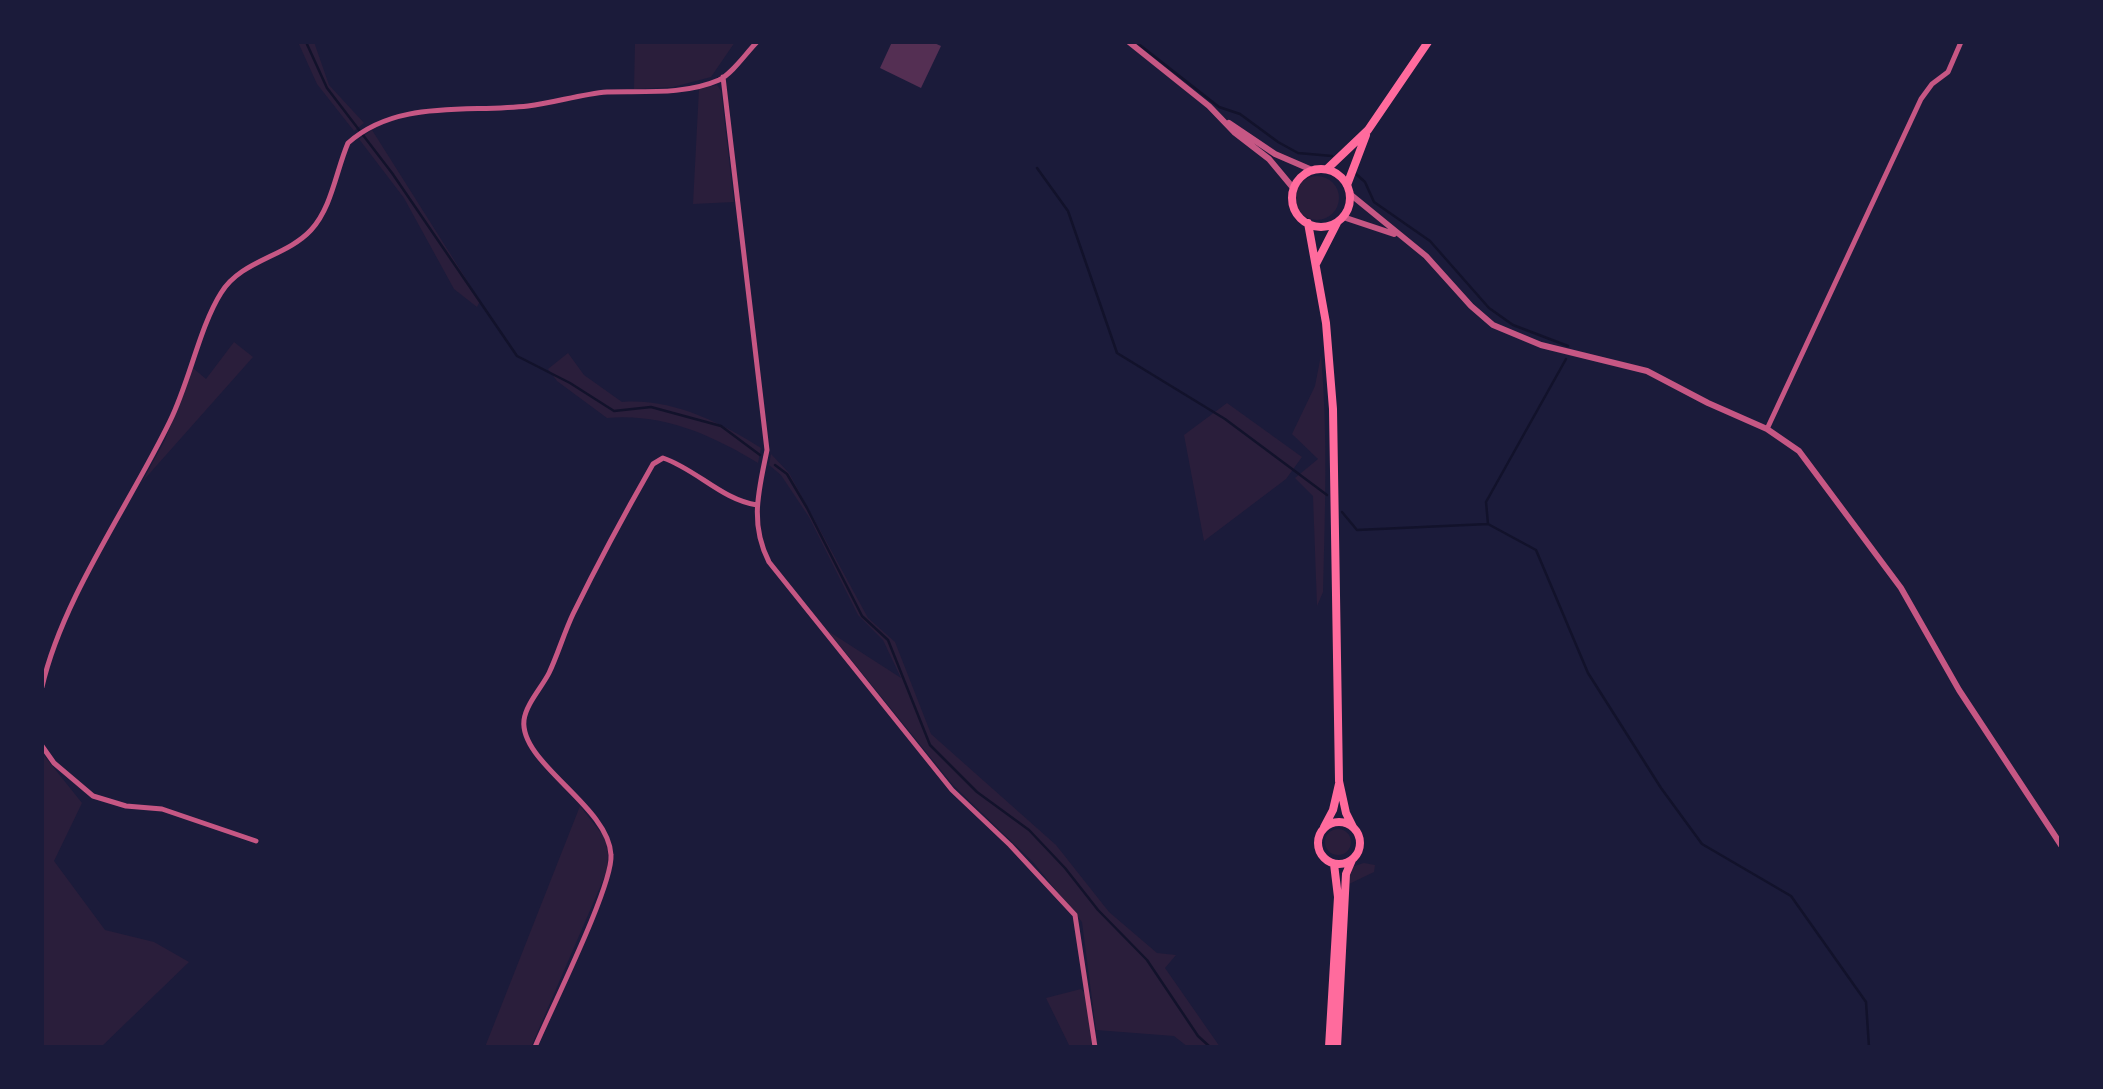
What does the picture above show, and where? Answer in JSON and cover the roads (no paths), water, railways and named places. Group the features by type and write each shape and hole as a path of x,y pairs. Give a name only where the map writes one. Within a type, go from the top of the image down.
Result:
{"main road":[{"path":"1327,169 1368,130 1428,42"},
{"path":"1315,267 1340,219 1368,130"},
{"path":"1340,219 1323,226 1308,223 1296,212 1294,189 1304,174 1312,170 1327,169 1342,178 1348,189"},
{"path":"1308,223 1326,323 1333,409 1339,781 1334,810 1322,830 1319,850 1334,864 1338,897 1329,1047"},
{"path":"1337,1047 1346,874 1358,853 1360,843 1346,813 1339,781"},
{"path":"1322,830 1340,822 1353,827"},
{"path":"1334,864 1352,860"}],"street":[{"path":"42,687 59,633 171,419 220,294 235,275 302,239 312,228 321,215 348,143 377,121 414,112 508,108 603,93 674,90 723,77 757,42"},
{"path":"1129,42 1220,117 1275,154 1312,170"},
{"path":"1767,429 1922,99 1932,84 1948,72 1961,42"},
{"path":"723,77 767,450 757,505 758,541 768,562 952,790 1075,915 1095,1047"},
{"path":"1220,117 1234,132 1269,159 1294,189"},
{"path":"1348,189 1426,256 1471,306 1493,325 1541,345 1647,371 1708,403 1767,429 1799,451 1901,588 1959,690 2061,845"},
{"path":"1340,219 1403,236"},
{"path":"534,1047 596,907 609,873 611,855 608,841 590,812 533,748 525,734 524,718 550,671 572,615 653,464 663,458 676,462 742,503 757,505"},
{"path":"42,746 54,762 93,796 126,806 162,809 256,841"}],"waterway":[{"path":"306,42 327,88 392,173 517,356 570,383 614,411 651,407 721,426 760,455"},
{"path":"1136,42 1219,107 1240,114 1278,142 1298,153 1332,156"},
{"path":"1037,168 1068,211 1117,353 1225,419 1327,495"},
{"path":"1355,173 1365,182 1374,202 1430,241 1489,308 1513,325 1568,346"},
{"path":"1488,524 1486,502 1566,359"},
{"path":"775,465 787,474 807,508 862,616 888,640 930,745 977,792 1029,830 1065,868 1098,910 1147,960 1198,1036 1210,1047"},
{"path":"1342,512 1357,530 1488,524 1536,550 1588,673 1661,788 1702,844 1791,896 1866,1002 1869,1047"}]}
